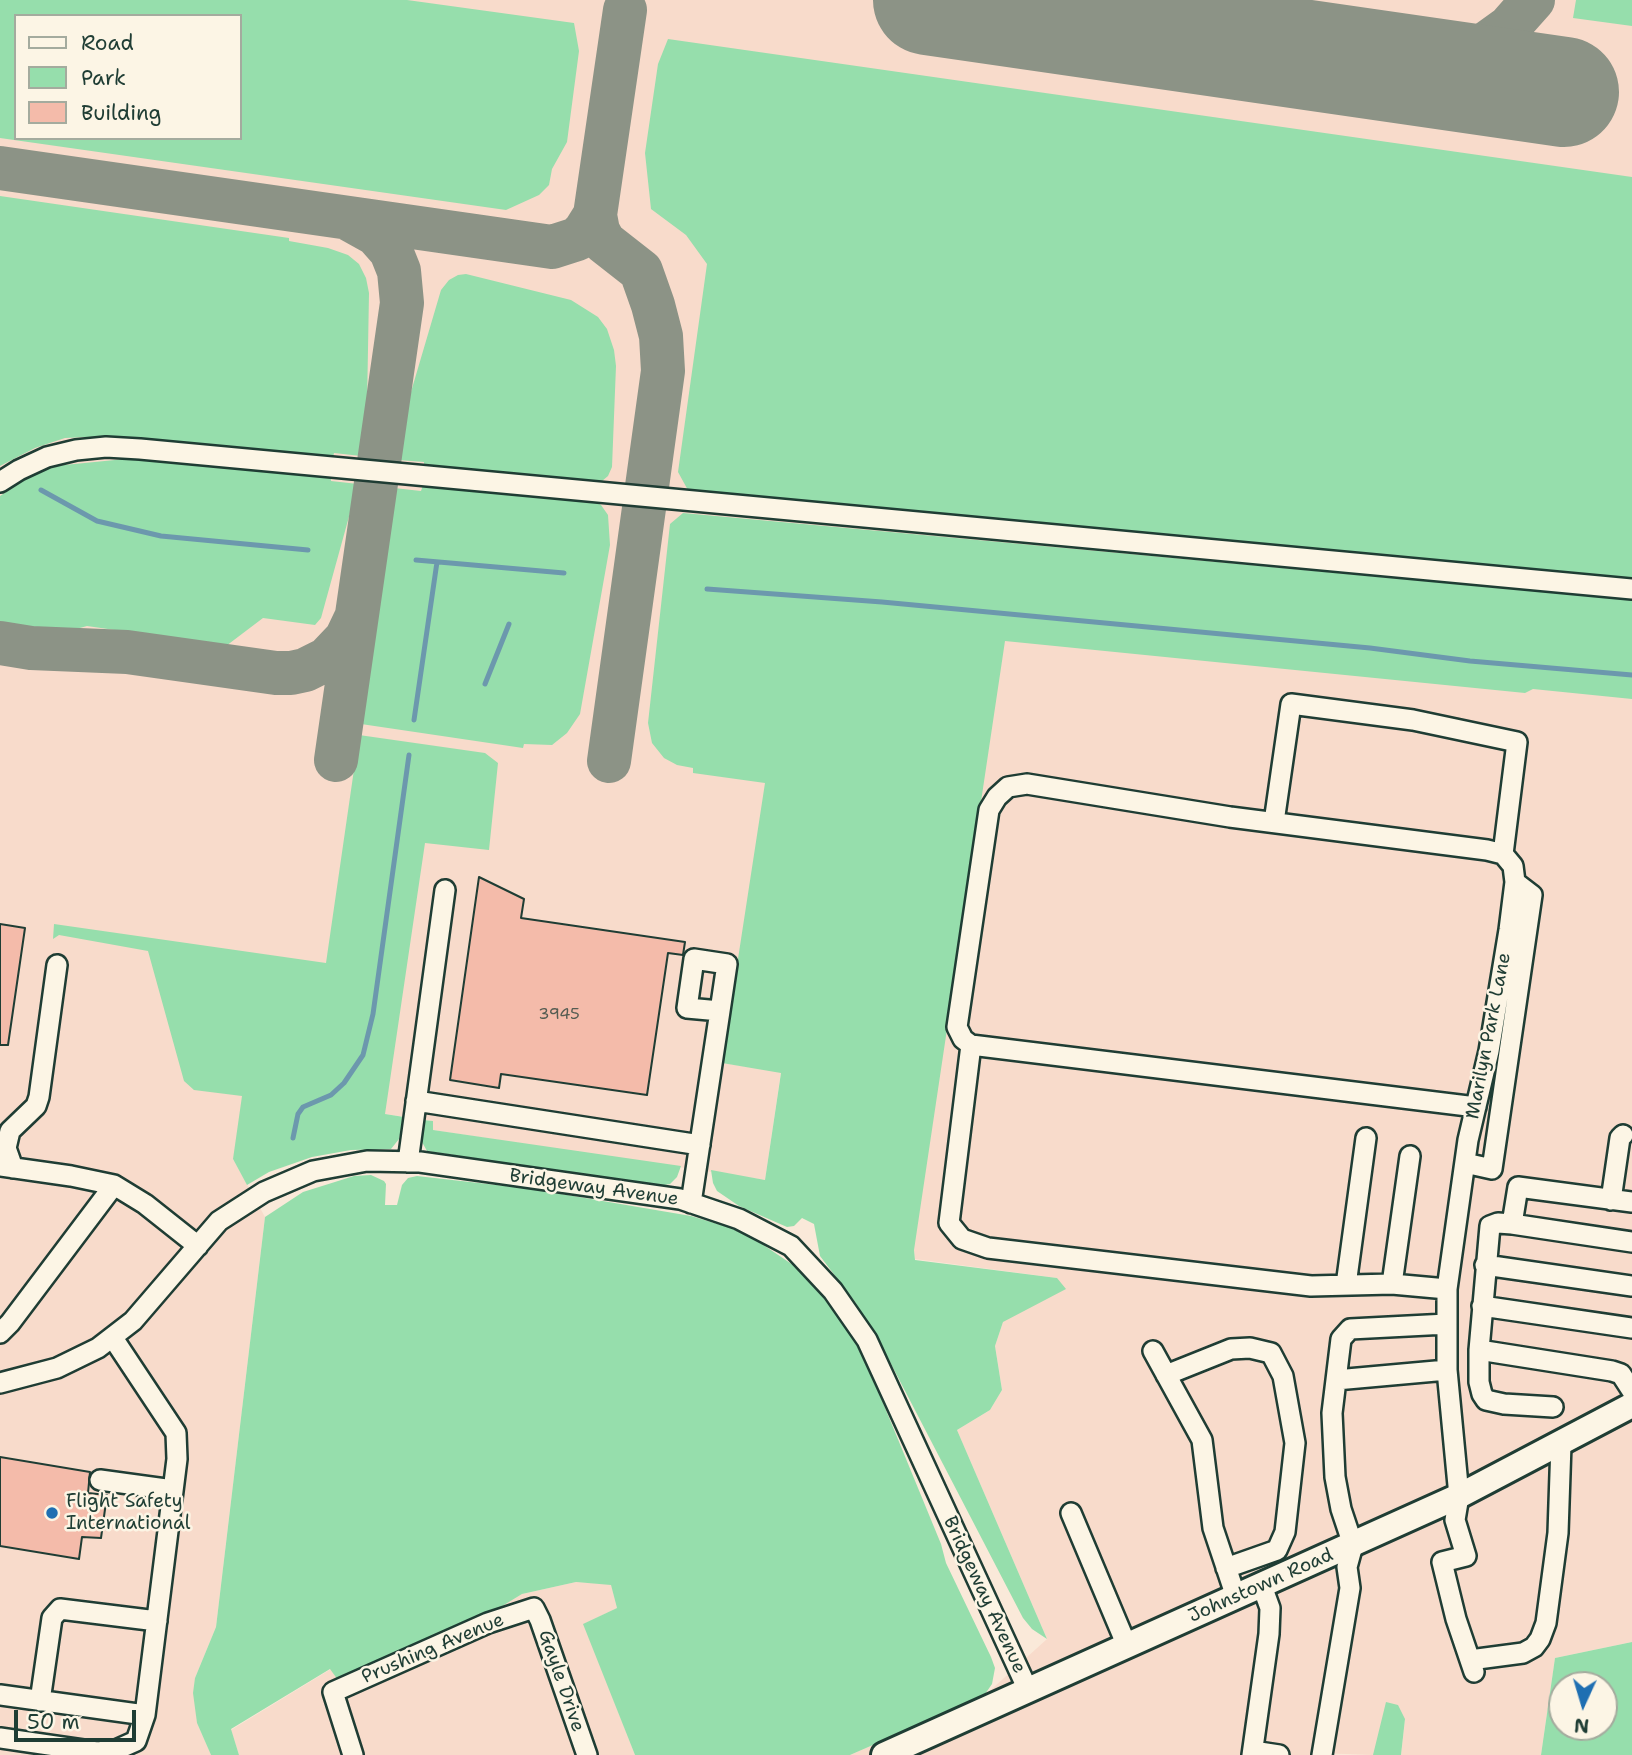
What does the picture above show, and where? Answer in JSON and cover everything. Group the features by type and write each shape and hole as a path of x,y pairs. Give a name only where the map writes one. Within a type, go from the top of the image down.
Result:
{"main road":[{"name":"Johnstown Road","path":"884,1755 1459,1496 1632,1405"}],"street":[{"path":"0,482 47,457 76,450 106,447 140,449 1632,589"},
{"path":"1274,822 1291,704 1400,718 1517,742 1503,854"},
{"path":"1465,1163 1492,1169 1532,895 1515,882 1513,866 1503,854 1230,817 1027,784 1008,787 989,810 958,1013 957,1027 963,1039 971,1045 1476,1107"},
{"name":"Marilyn Park Lane","path":"1515,882 1489,1051 1465,1163 1447,1289 1447,1370 1459,1496 1455,1520 1466,1556 1442,1562 1456,1619 1472,1666 1523,1653 1534,1647 1540,1639 1545,1623 1558,1533 1561,1444"},
{"path":"408,1162 445,890"},
{"path":"57,965 39,1097 36,1106 10,1131 5,1157 114,1185 145,1204 198,1246"},
{"path":"691,1203 720,1012"},
{"path":"971,1045 950,1223 962,1239 988,1248 1311,1286 1392,1284 1447,1289"},
{"path":"416,1101 700,1145"},
{"path":"1611,1199 1620,1138 1623,1135"},
{"path":"1346,1285 1366,1138"},
{"path":"1392,1284 1410,1156"},
{"name":"Bridgeway Avenue","path":"0,1383 57,1368 113,1338 133,1321 219,1221 264,1192 313,1171 367,1161 408,1162 680,1199 739,1219 791,1246 847,1310 867,1340 1028,1690"},
{"path":"0,1333 114,1185"},
{"path":"1512,1224 1518,1187 1632,1202"},
{"path":"1553,1407 1504,1404 1486,1400 1482,1394 1479,1382 1479,1350 1490,1226 1498,1223 1512,1224 1632,1242"},
{"path":"1485,1265 1632,1286"},
{"path":"1482,1306 1632,1328"},
{"path":"1322,1755 1350,1588 1347,1567 1353,1545 1341,1509 1335,1477 1332,1413 1341,1339 1350,1329 1447,1324"},
{"path":"0,1738 97,1752 116,1750 136,1741 145,1715 177,1459 176,1433 113,1338"},
{"path":"1166,1375 1231,1349 1250,1348 1271,1353 1283,1376 1295,1443 1285,1532 1277,1550 1226,1568"},
{"path":"1479,1350 1612,1371 1622,1374 1632,1391"},
{"path":"1153,1351 1202,1440 1213,1528 1236,1597"},
{"path":"1336,1380 1447,1370"},
{"path":"100,1480 173,1490"},
{"path":"1071,1513 1127,1646"},
{"path":"1277,1550 1288,1574"},
{"path":"1262,1586 1270,1608 1269,1634 1252,1753 1279,1755"},
{"name":"Prushing Avenue","path":"353,1755 333,1692 488,1623 534,1608"},
{"name":"Gayle Drive","path":"534,1608 587,1755"},
{"path":"40,1701 52,1618 60,1609 157,1621"},
{"path":"0,1695 145,1715"}],"shaded area":[{"path":"0,0 1632,0 1632,1642 1555,1658 1553,1671 1548,1671 1548,1706 1541,1755 1401,1755 1405,1719 1373,1755 850,1755 983,1697 1047,1639 957,1430 990,1410 1002,1390 995,1346 1003,1322 1057,1278 915,1259 914,1250 740,951 723,1063 781,1072 765,1180 432,1130 433,1121 385,1114 233,1159 265,1217 216,1627 195,1678 197,1723 211,1755 0,1755"},
{"path":"576,1582 611,1584 617,1608 584,1624 635,1755 239,1755 231,1730 331,1669 342,1687 486,1616 522,1594"}],"green space":[{"path":"0,0 407,0 574,23 579,51 567,142 552,169 549,185 539,195 506,210 14,140 242,140 242,14 14,14 14,140 0,138"},
{"path":"1576,0 1632,0 1632,26 1573,18"},
{"path":"668,39 1632,177 1632,581 689,492 678,472 707,264 686,235 651,209 645,153 658,64"},
{"path":"0,196 289,238 289,241 328,248 348,255 359,264 369,293 367,405 361,456 334,453 333,458 89,437 65,438 35,448 0,466"},
{"path":"466,274 571,300 598,317 607,329 616,366 612,467 602,481 594,483 424,467 424,462 398,460 403,419 441,290 449,280"},
{"path":"125,459 331,477 331,481 358,484 321,618 315,625 263,618 226,646 87,626 62,633 0,624 0,496 24,480 54,466"},
{"path":"423,485 593,500 601,505 608,515 610,545 580,714 567,733 552,745 524,744 523,748 361,724 394,488 421,491"},
{"path":"683,513 1632,600 1632,699 1533,689 1525,693 1005,641 914,1250 915,1260 1057,1278 1066,1289 1003,1322 995,1346 1002,1390 990,1410 957,1430 1047,1639 1032,1629 1023,1618 877,1337 855,1302 820,1256 814,1224 802,1218 794,1226 787,1227 739,1206 717,1191 713,1183 711,1170 765,1180 781,1073 722,1063 765,783 693,773 693,768 677,765 664,758 652,743 648,723 670,524"},
{"path":"359,735 485,753 498,763 489,850 425,843 385,1114 404,1117 399,1139 391,1149 351,1150 312,1157 269,1172 247,1185 233,1159 242,1096 194,1090 184,1081 148,951 59,935 53,939 54,924 326,963"},
{"path":"423,1120 433,1121 433,1130 681,1166 677,1177 670,1184 659,1186 427,1151 422,1142"},
{"path":"371,1175 386,1184 385,1205 397,1205 402,1185 408,1178 417,1176 532,1189 691,1216 731,1228 762,1244 793,1265 833,1308 852,1335 881,1398 941,1544 946,1563 995,1668 992,1684 983,1697 850,1755 635,1755 583,1624 617,1608 611,1585 576,1582 522,1594 486,1616 343,1687 330,1669 231,1729 239,1755 211,1755 197,1723 193,1693 195,1678 216,1627 265,1217 303,1192 354,1176"},
{"path":"1632,1642 1632,1755 1541,1755 1548,1706 1548,1741 1618,1741 1618,1671 1553,1671 1555,1658"},
{"path":"1386,1702 1398,1705 1405,1719 1401,1755 1373,1755"}],"building":[{"path":"479,877 524,899 521,918 685,942 683,955 668,953 647,1095 501,1074 499,1088 450,1080"},
{"path":"0,924 25,928 8,1045 0,1045"},
{"name":"Flight Safety International","path":"0,1457 90,1472 88,1493 107,1495 101,1538 82,1537 79,1559 0,1546"}],"waterway":[{"path":"41,490 97,521 161,536 308,550"},
{"path":"416,560 564,573"},
{"path":"414,720 437,562"},
{"path":"707,589 882,602 1632,675"},
{"path":"485,684 509,624"},
{"path":"293,1138 298,1114 303,1107 331,1095 344,1083 363,1055 373,1014 409,755"}],"taxiway":[{"path":"1399,68 1454,59 1484,45 1509,27 1533,0"},
{"path":"609,761 663,371 661,336 641,271 604,242 598,231 595,215 625,10"},
{"path":"0,168 552,247 577,239 595,215"},
{"path":"336,760 402,303 399,271 391,251 376,234 349,219"},
{"path":"0,643 31,648 127,652 291,673 305,670 327,659 346,639 356,618"}],"runway":[{"path":"928,0 1564,92"}],"place":[{"name":"Flight Safety International","path":"52,1513"}]}
